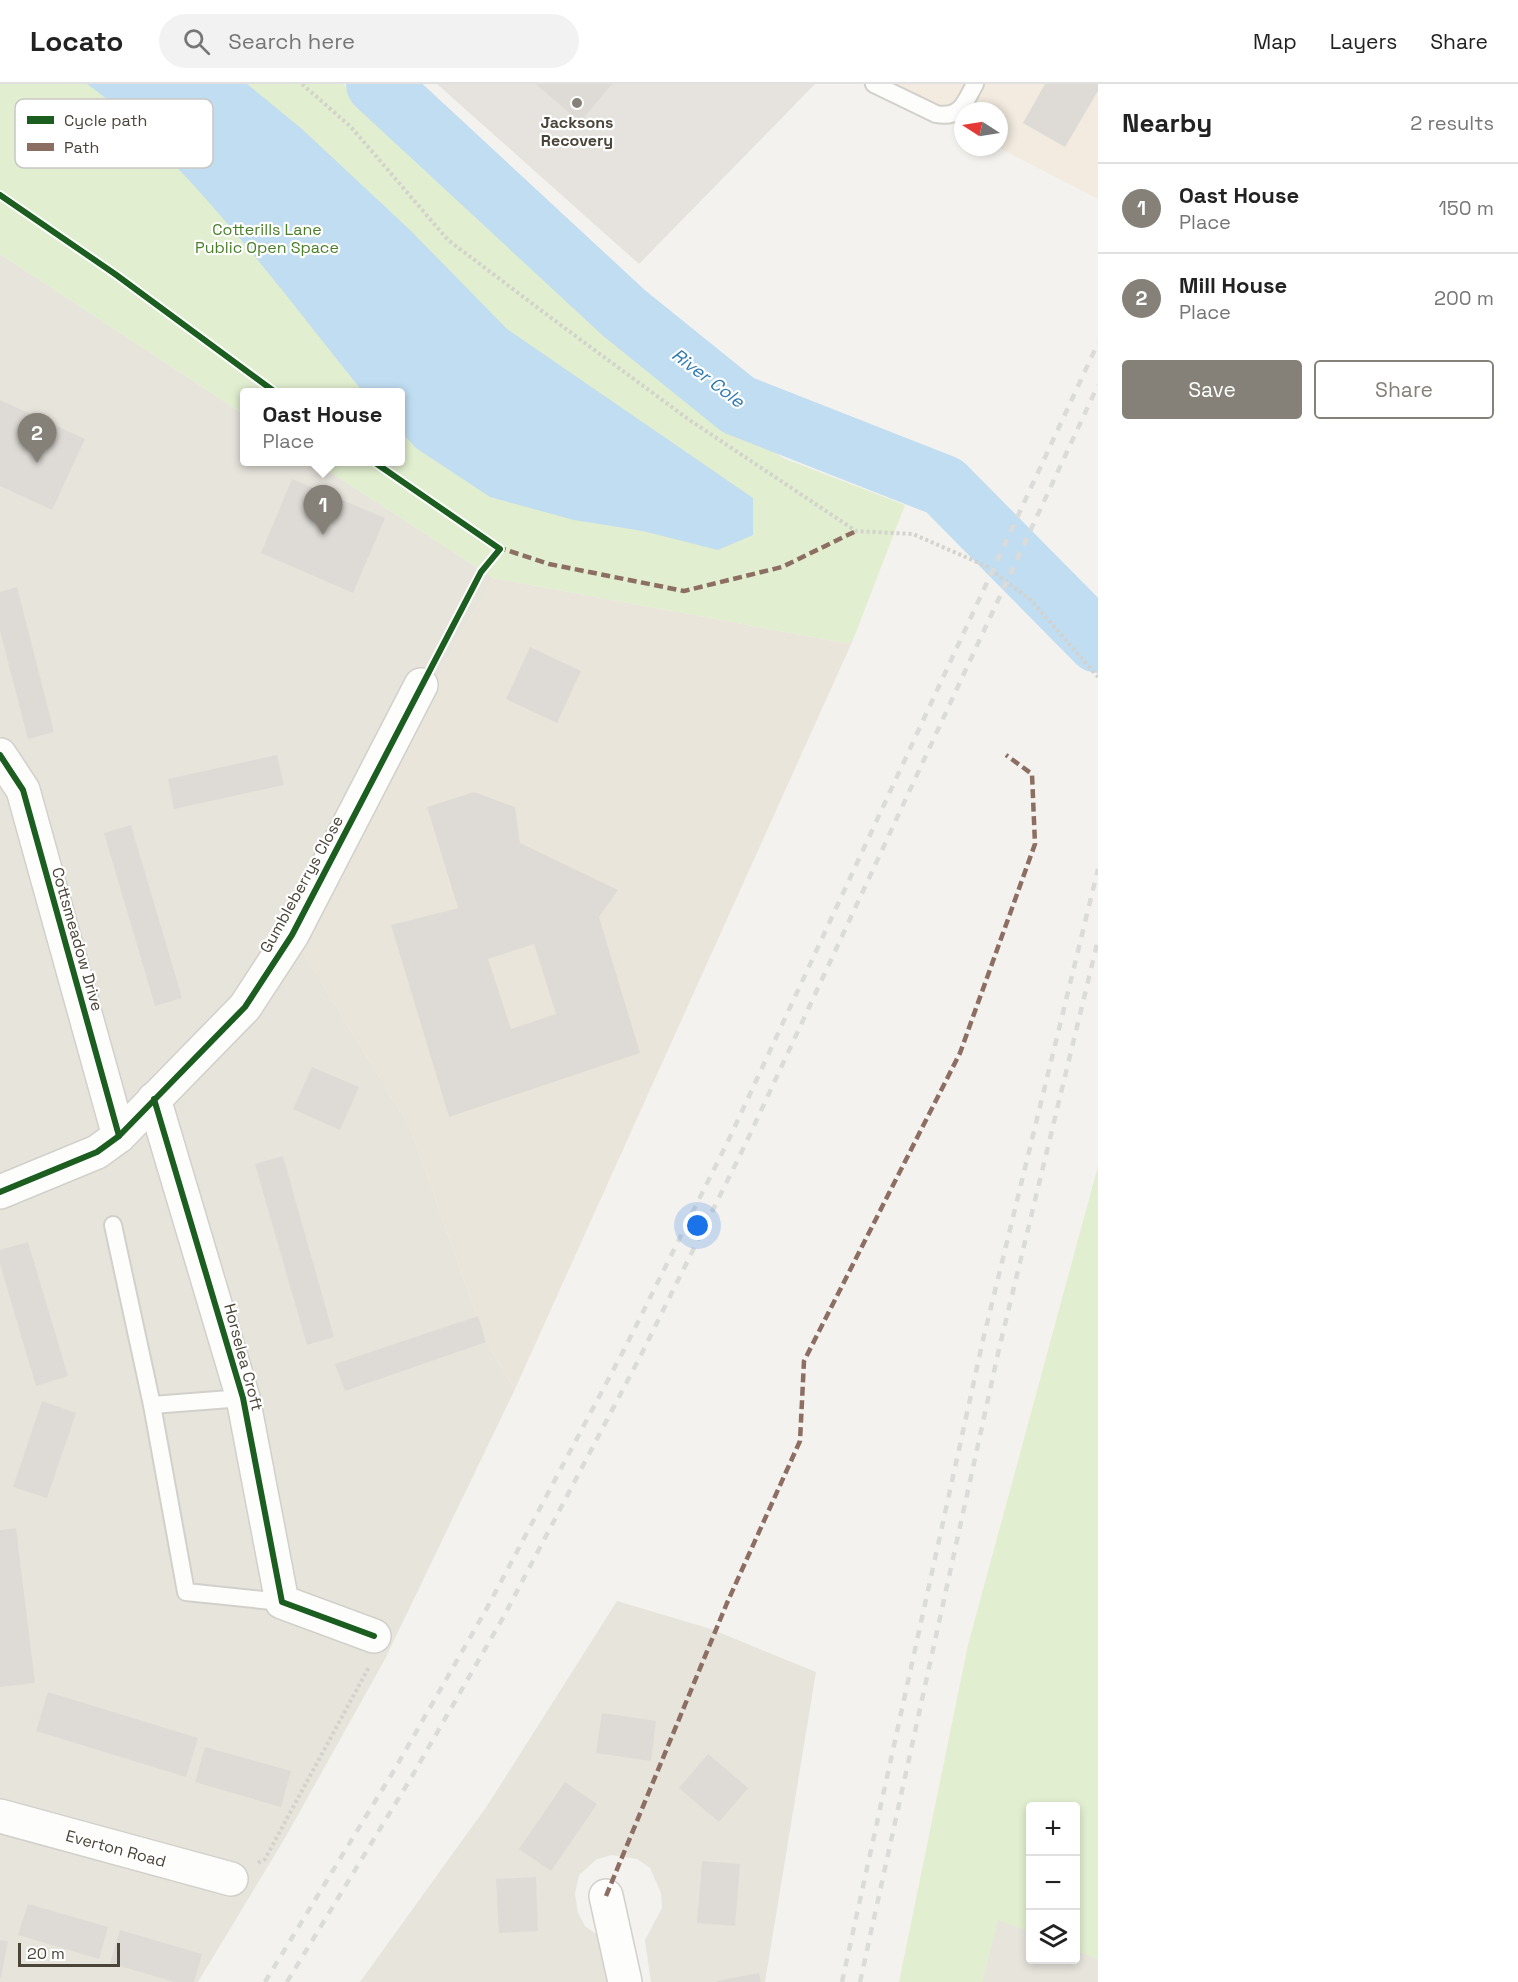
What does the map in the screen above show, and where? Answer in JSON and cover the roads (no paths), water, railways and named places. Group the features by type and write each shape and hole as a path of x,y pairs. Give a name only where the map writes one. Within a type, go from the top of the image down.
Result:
{"street":[{"name":"Gumbleberrys Close","path":"0,1192 98,1152 119,1136 245,1007 292,935 421,685"},
{"name":"Cottsmeadow Drive","path":"0,755 22,790 119,1136"},
{"name":"Horselea Croft","path":"154,1100 243,1398 282,1602"},
{"path":"282,1602 374,1636"},
{"name":"Everton Road","path":"0,1816 231,1879"},
{"path":"606,1896 625,1982"}],"lane":[{"path":"874,84 936,114 945,116 962,108 975,84"},
{"path":"112,1225 152,1405 186,1592 282,1602"},
{"path":"152,1405 243,1398"}],"water":[{"path":"87,84 247,84 302,129 410,230 507,329 753,498 753,535 718,550 643,531 574,520 490,497 416,448 405,436 405,388 360,388 264,267 177,168 213,168 213,99 106,98"}],"waterway":[{"name":"River Cole","path":"377,84 624,313 738,405 944,486 1098,642"}],"railway":[{"path":"265,1982 396,1767 487,1608 626,1346 730,1137 1098,343"},
{"path":"287,1982 411,1778 504,1616 641,1355 746,1143 1098,385"},
{"path":"842,1982 983,1340 1098,869"},
{"path":"860,1982 999,1349 1098,940"}],"place":[{"name":"Jacksons Recovery","path":"577,103"},
{"name":"Mill House","path":"37,463"},
{"name":"Oast House","path":"323,535"}],"park label":[{"name":"Cotterills Lane Public Open Space","path":"267,238"}]}
